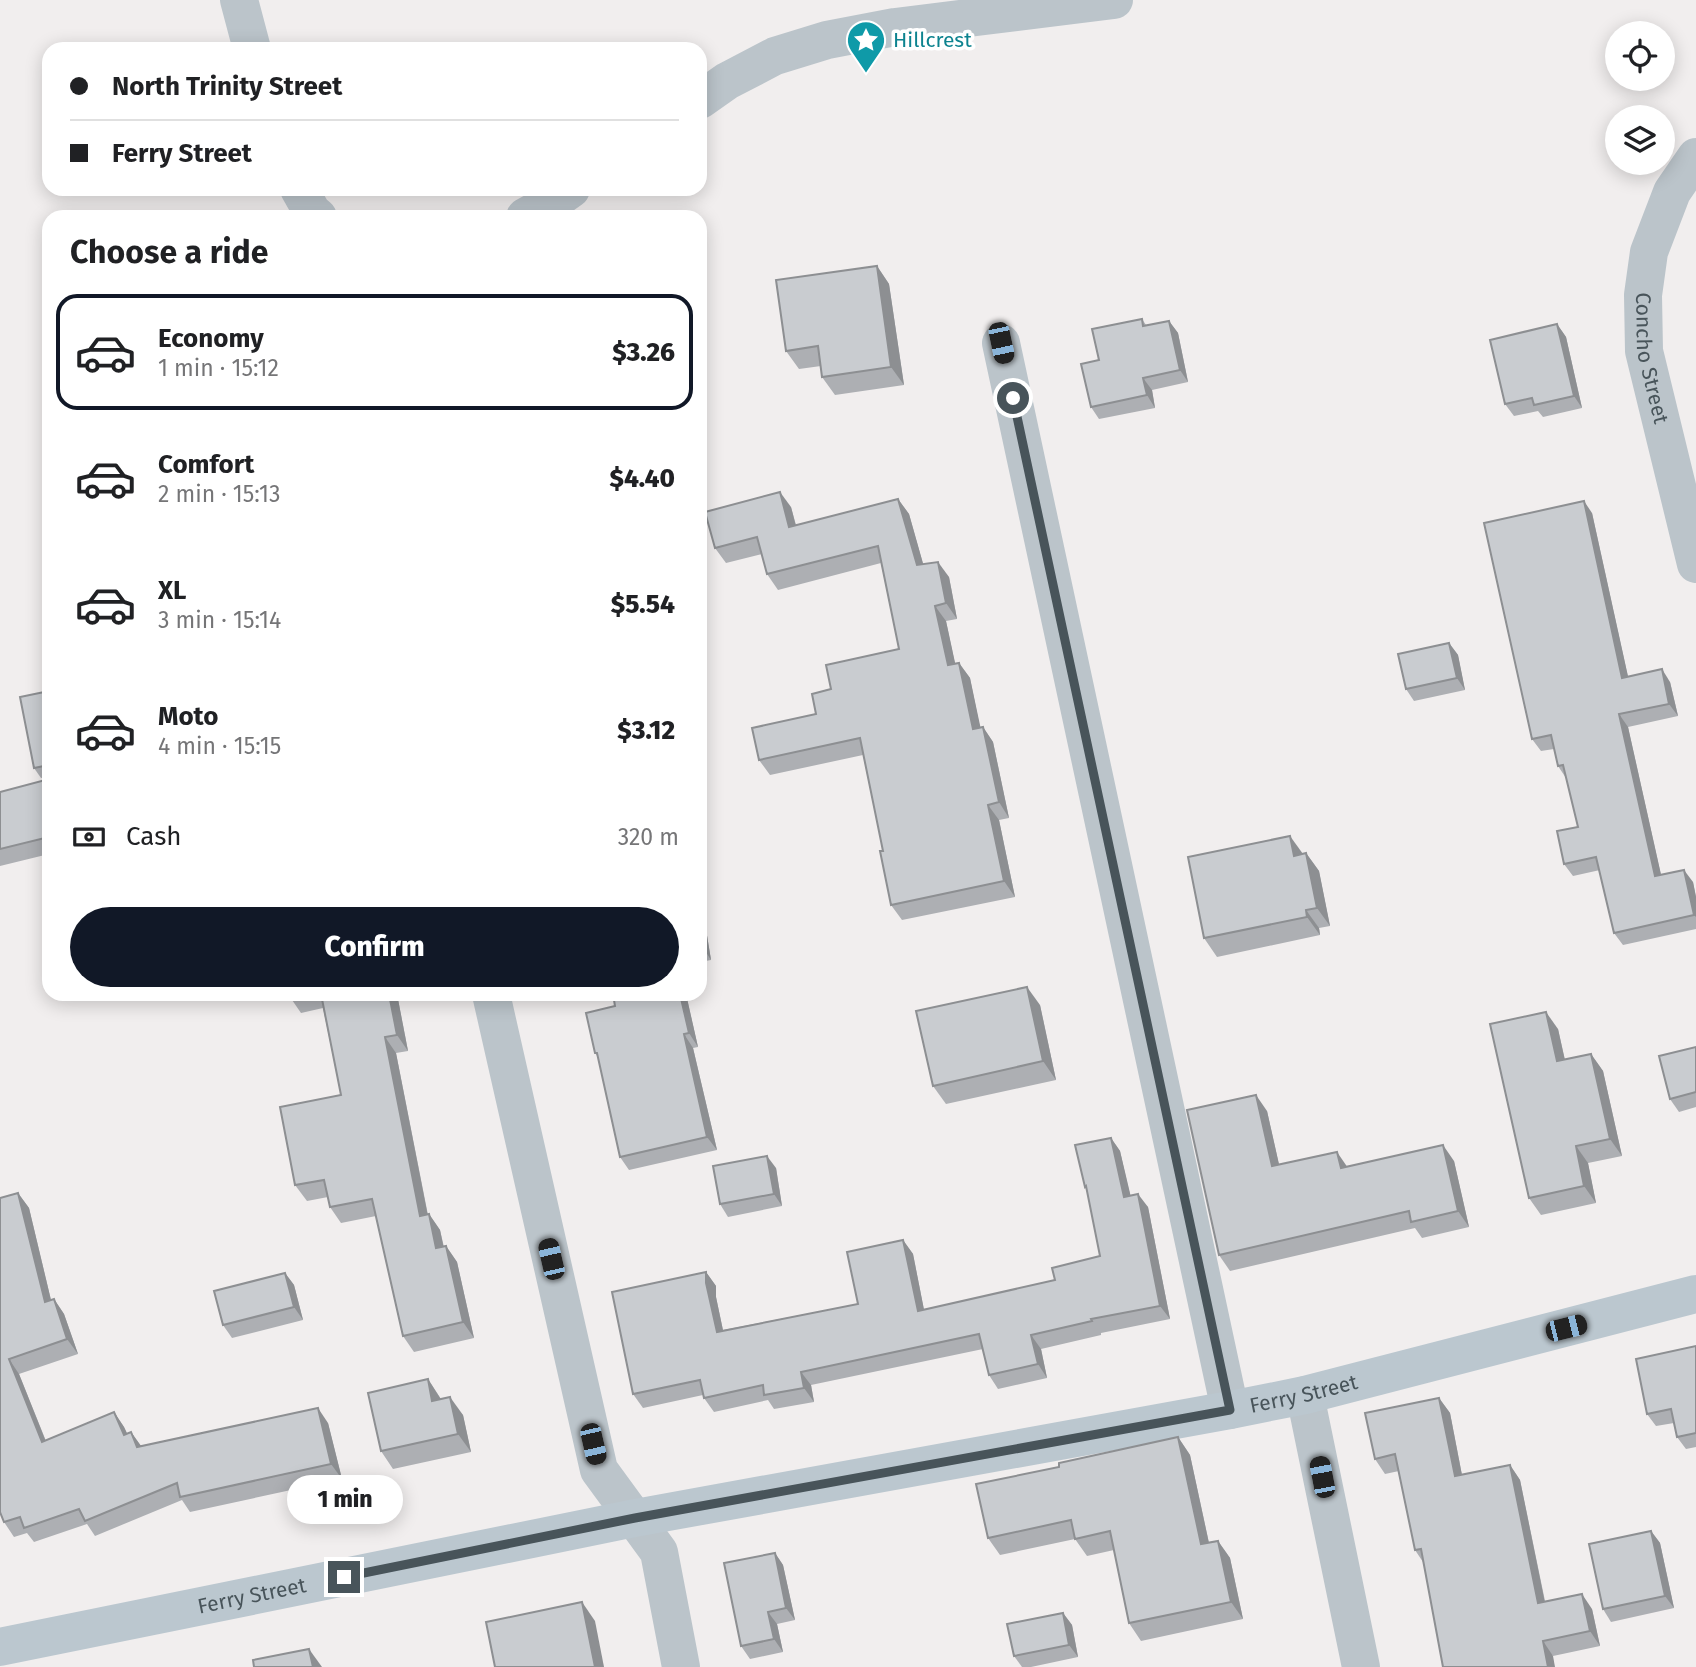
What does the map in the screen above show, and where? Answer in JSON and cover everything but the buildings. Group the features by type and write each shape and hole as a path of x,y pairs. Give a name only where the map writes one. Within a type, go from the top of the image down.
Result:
{"street":[{"path":"239,0 250,42"},
{"path":"707,95 727,81 775,57 827,40 895,27 1114,0"},
{"name":"Concho Street","path":"1696,157 1672,192 1649,252 1643,295 1644,351 1696,565"},
{"path":"538,210 561,196"},
{"path":"1001,343 1230,1410"},
{"path":"493,1001 599,1470 659,1552 681,1667"},
{"name":"Ferry Street","path":"0,1648 635,1518 1305,1395 1696,1294"},
{"path":"1305,1395 1361,1667"},
{"path":"0,1648 6,1667"}],"place":[{"name":"Hillcrest","path":"866,74"}],"route":[{"path":"344,1577 635,1518 1230,1410 1013,398"}]}
